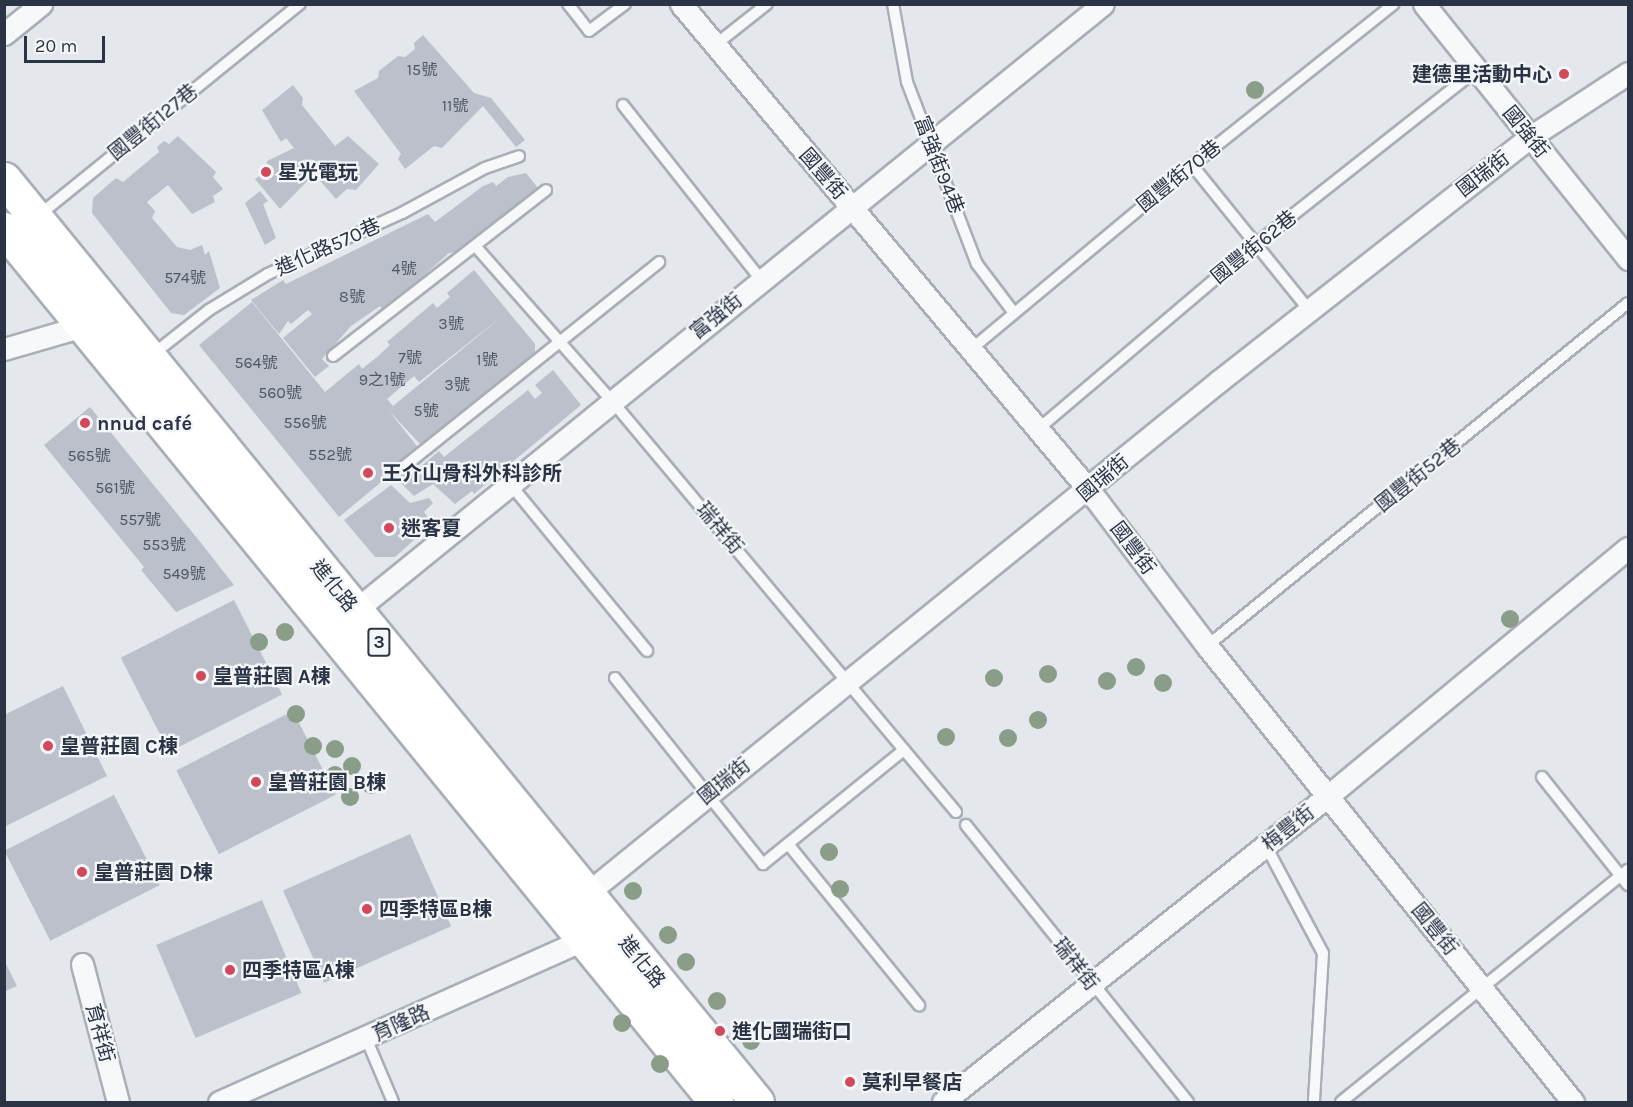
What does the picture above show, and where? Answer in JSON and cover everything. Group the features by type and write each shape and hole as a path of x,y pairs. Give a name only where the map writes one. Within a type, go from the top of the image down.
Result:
{"main road":[{"name":"進化路","path":"4,179 149,358 581,940 716,1102"},
{"name":"進化路","path":"4,230 83,326 586,894 757,1102"}],"street":[{"path":"4,34 41,4"},
{"name":"國豐街","path":"681,4 968,351 1089,490 1207,646 1484,988 1573,1102"},
{"name":"富強街","path":"343,621 931,140 1103,4"},
{"name":"國強街","path":"1424,4 1629,259"},
{"name":"國瑞街","path":"586,894 1309,310 1530,137 1629,74"},
{"path":"4,349 83,326"},
{"name":"梅豐街","path":"943,1102 1328,796 1629,548"},
{"name":"育隆路","path":"219,1102 581,940"},
{"name":"育祥街","path":"82,964 118,1102"}],"lane":[{"path":"567,4 589,31 626,4"},
{"path":"715,45 768,4"},
{"name":"富強街94巷","path":"893,4 907,82 977,264 1014,313"},
{"name":"國豐街70巷","path":"968,351 1192,165 1394,4"},
{"name":"國豐街127巷","path":"35,218 296,6"},
{"name":"國豐街62巷","path":"1036,430 1256,244 1476,70"},
{"path":"623,105 761,280"},
{"name":"進化路570巷","path":"149,358 209,310 268,274 402,213 485,168 519,156"},
{"path":"1192,165 1309,310"},
{"path":"333,356 477,248 546,190"},
{"name":"瑞祥街","path":"477,248 612,401 850,681 956,812"},
{"path":"401,469 562,344 659,262"},
{"name":"國豐街52巷","path":"1207,646 1629,303"},
{"path":"510,484 647,651"},
{"path":"615,678 710,792 763,864 904,750"},
{"path":"1341,1102 1626,877 1542,777"},
{"name":"瑞祥街","path":"966,825 1091,984 1188,1102"},
{"path":"788,844 919,1005"},
{"path":"1266,846 1323,953 1314,1102"},
{"path":"366,1038 393,1102"}],"building":[{"path":"423,35 474,93 491,98 525,140 516,147 483,106 442,148 434,146 405,169 398,159 401,154 354,91 378,78 379,71 398,56 405,57 415,49 414,43"},
{"path":"293,85 303,98 302,105 335,146 348,136 379,164 356,190 347,189 336,199 314,174 280,209 255,179 267,170 267,161 294,148 286,138 281,142 262,110"},
{"path":"178,136 216,172 213,177 223,189 213,196 215,202 192,214 168,185 147,202 155,211 152,218 177,247 190,250 202,245 205,255 209,251 220,288 184,315 171,313 92,213 93,198 116,178 123,182 159,152 157,147 164,141 169,144"},
{"path":"526,173 538,188 460,251 449,253 384,311 380,306 351,326 322,359 329,366 315,377 283,338 312,314 308,310 291,324 288,321 279,334 251,300 283,280 286,284 428,214 435,222 483,186 493,182 496,186 508,177"},
{"path":"260,191 268,201 263,204 276,238 265,245 245,203"},
{"path":"474,270 535,344 535,356 422,446 389,411 420,450 339,517 199,345 252,302 325,392 359,364 362,369 377,357 390,345 387,342 433,303 437,308 450,297 447,293","holes":["505,314 393,406 387,399 414,376 419,382"]},
{"path":"553,370 581,405 474,494 472,491 455,504 433,484 414,496 401,483 439,451 444,457 528,390 535,399 542,393 535,385"},
{"path":"90,407 234,585 176,612 141,570 144,567 44,445"},
{"path":"391,485 410,503 429,498 433,503 424,512 433,523 395,557 375,557 344,520"},
{"name":"皇普莊園 A棟","path":"234,600 282,694 169,752 121,658"},
{"name":"皇普莊園 C棟","path":"63,686 107,776 4,827 4,715"},
{"name":"皇普莊園 B棟","path":"293,711 336,795 219,854 176,770"},
{"name":"皇普莊園 D棟","path":"114,795 160,885 50,941 4,851"},
{"name":"四季特區B棟","path":"410,834 451,926 324,983 283,891"},
{"name":"四季特區A棟","path":"262,900 301,993 196,1038 156,945"},
{"path":"4,960 17,986 4,992"}],"place":[{"name":"建德里活動中心","path":"1564,74"},
{"name":"星光電玩","path":"266,172"},
{"name":"nnud café","path":"85,423"},
{"name":"王介山骨科外科診所","path":"368,473"},
{"name":"迷客夏","path":"389,528"},
{"name":"皇普莊園 A棟","path":"201,676"},
{"name":"皇普莊園 C棟","path":"48,746"},
{"name":"皇普莊園 B棟","path":"256,782"},
{"name":"皇普莊園 D棟","path":"82,872"},
{"name":"四季特區B棟","path":"367,909"},
{"name":"四季特區A棟","path":"230,970"},
{"name":"進化國瑞街口","path":"720,1031"},
{"name":"莫利早餐店","path":"850,1082"}]}
